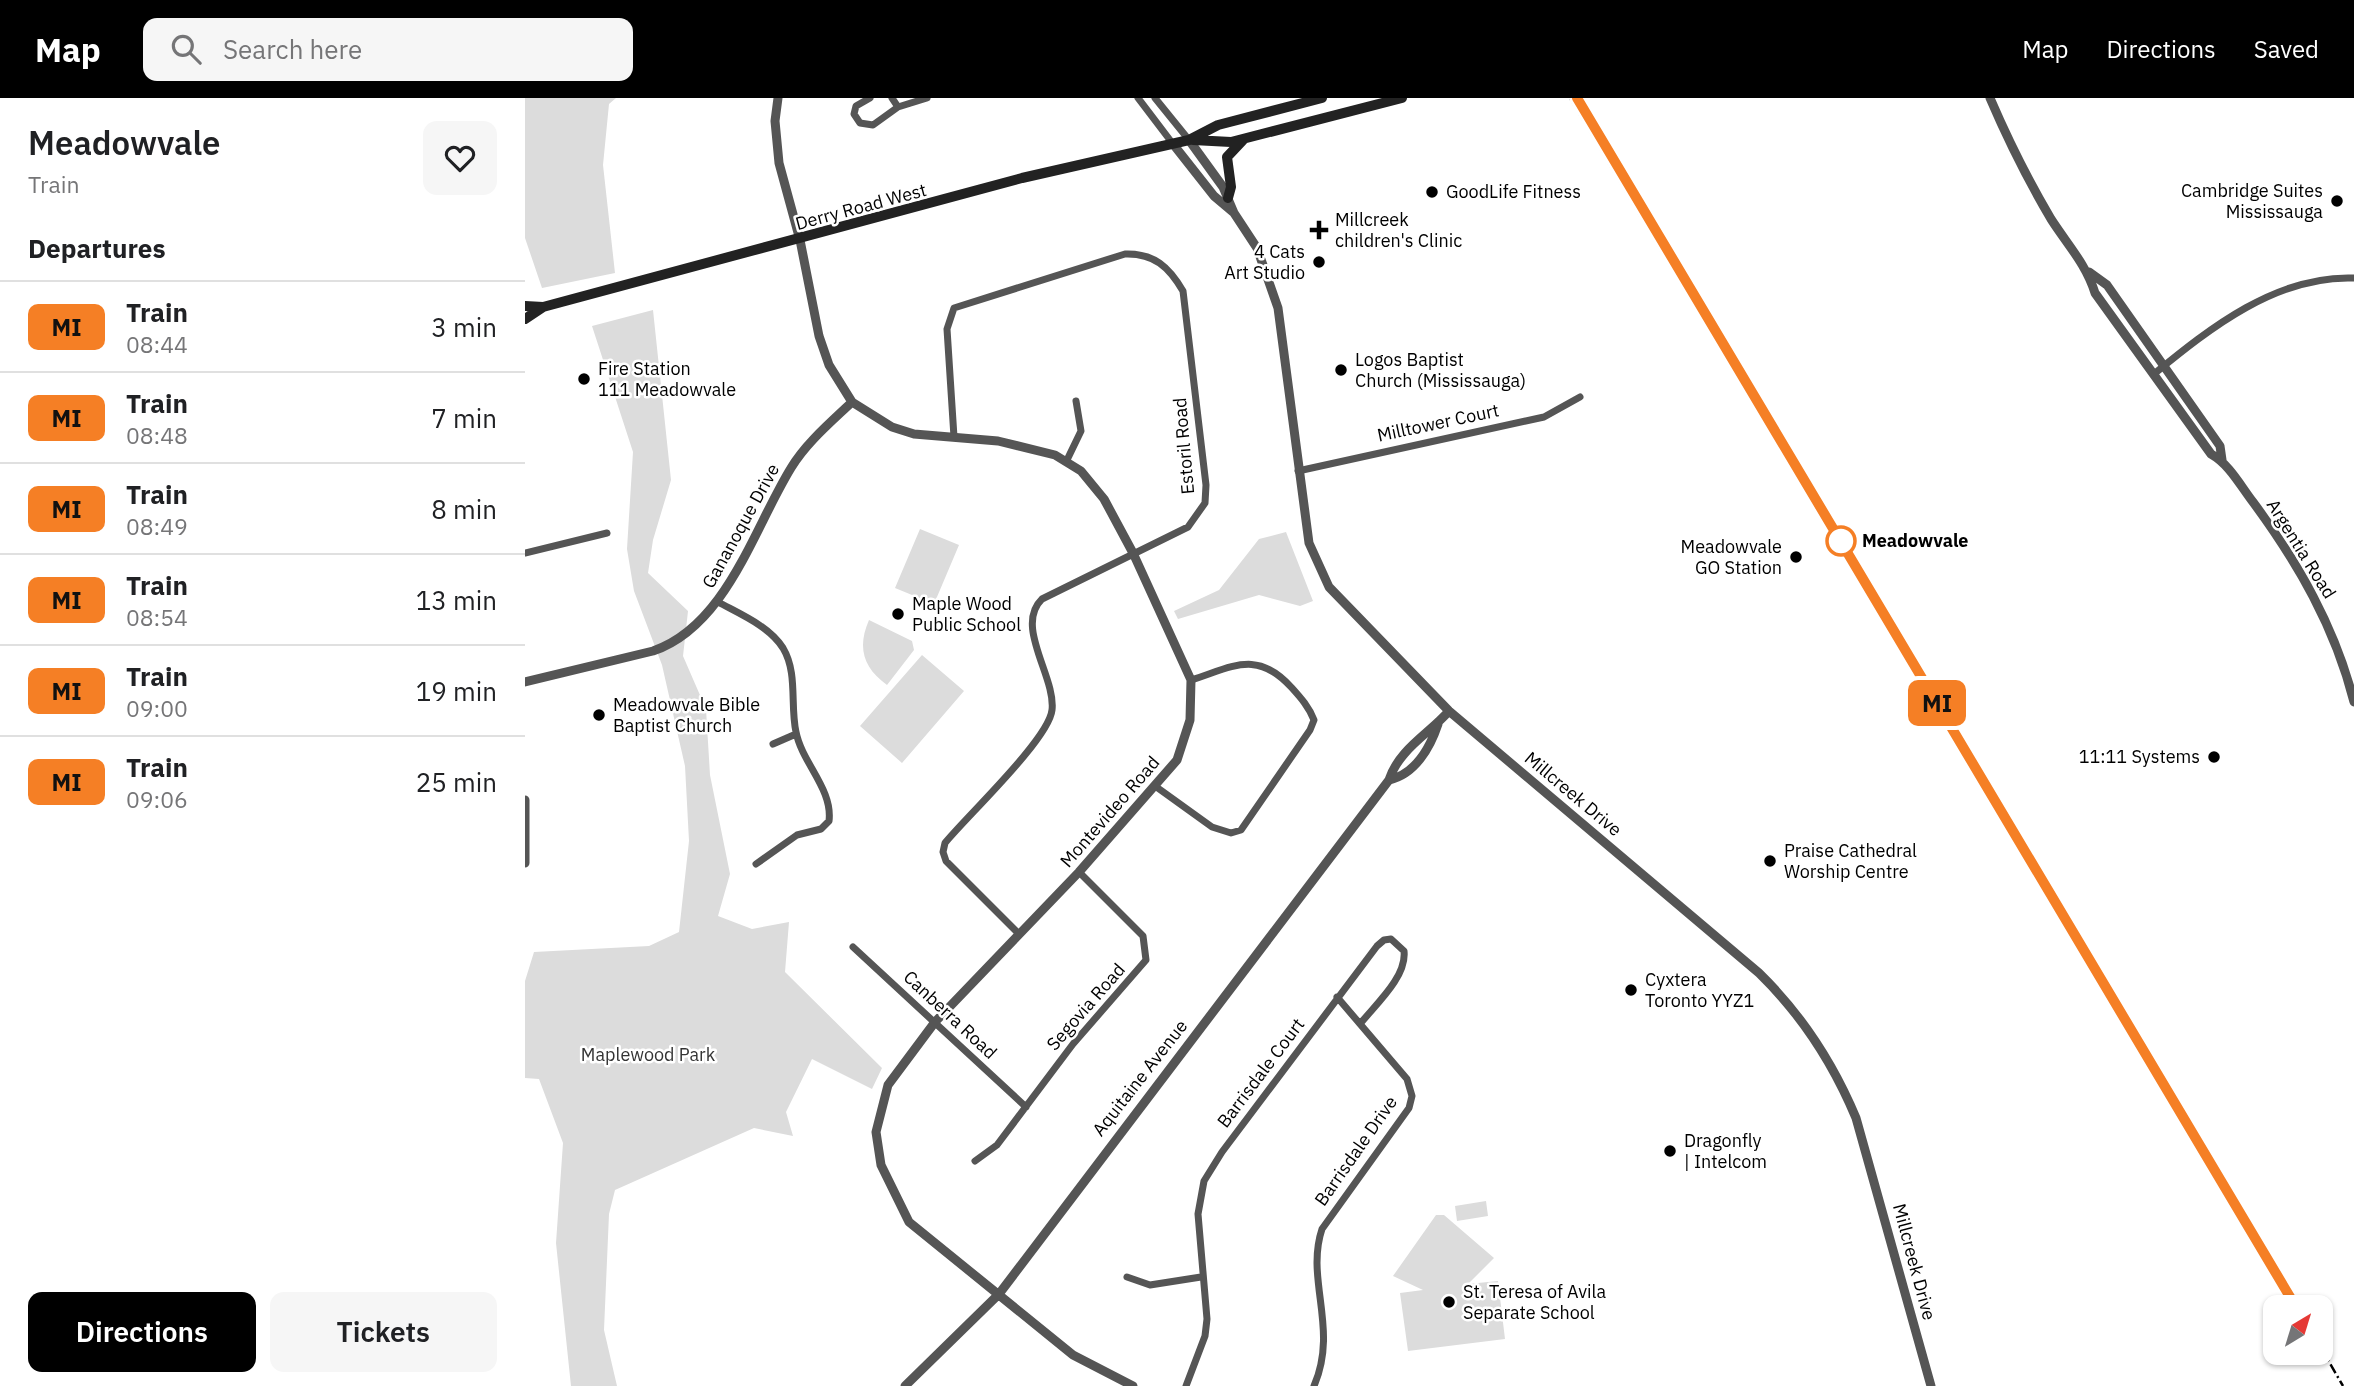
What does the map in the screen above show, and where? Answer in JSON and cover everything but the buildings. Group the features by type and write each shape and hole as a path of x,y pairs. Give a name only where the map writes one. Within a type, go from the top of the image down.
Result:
{"main road":[{"name":"Derry Road West","path":"525,306 543,307 800,240 1022,178 1189,140 1218,125 1322,98"},
{"name":"Derry Road West","path":"1189,140 1231,142 1402,98"},
{"path":"1228,198 1231,187 1227,157 1244,139"},
{"name":"Derry Road West","path":"525,319 543,307"}],"street":[{"name":"Montevideo Road","path":"778,98 775,121 779,163 800,240 819,336 829,365 852,402 903,431 934,437 954,436 998,441 1067,460 1095,485 1133,553 1191,680 1192,707 1183,748 1155,786 1079,872 935,1022 896,1072 882,1100 876,1132 881,1165 909,1222 1073,1355 1133,1386"},
{"path":"870,98 856,106 854,114 860,123 873,125 898,107 927,98"},
{"path":"892,98 898,107"},
{"name":"Millcreek Drive","path":"1138,98 1214,196 1234,213"},
{"name":"Millcreek Drive","path":"1155,98 1223,187 1234,213 1257,248 1278,308 1309,543 1329,587 1449,712 1759,972 1808,1030 1839,1080 1856,1118 1931,1386"},
{"name":"Argentia Road","path":"1990,98 2024,172 2088,272 2095,293 2211,454 2222,460 2286,547 2307,582 2337,646 2354,702"},
{"name":"Estoril Road","path":"954,436 947,329 954,308 1125,254 1139,253 1157,259 1174,275 1183,291 1206,485 1205,503 1188,527 1042,599 1034,606 1032,626 1052,696 1051,718 1037,740 945,843 943,852 946,861 1019,934"},
{"name":"Argentia Road","path":"2088,272 2107,285 2220,446 2222,460"},
{"path":"2154,374 2261,299 2313,283 2354,278"},
{"name":"Milltower Court","path":"1298,471 1544,417 1580,397"},
{"path":"1067,460 1081,431 1076,401"},
{"name":"Gananoque Drive","path":"525,682 667,646 699,622 718,602 792,466 814,439 852,402"},
{"path":"525,553 607,533"},
{"path":"718,602 763,628 782,646 790,667 796,734 830,807 829,821 821,829 797,835 755,864"},
{"path":"1155,786 1212,827 1231,834 1241,830 1312,726 1314,720 1309,707 1282,677 1258,663 1246,663 1191,680"},
{"name":"Aquitaine Avenue","path":"905,1386 945,1351 999,1294 1389,780 1393,768 1421,734 1438,724 1449,712"},
{"name":"Aquitaine Avenue","path":"1389,780 1403,776 1431,745 1438,724"},
{"path":"772,744 796,734"},
{"path":"525,800 525,863"},
{"name":"Segovia Road","path":"975,1161 997,1145 1073,1044 1146,960 1143,936 1079,872"},
{"name":"Barrisdale Court","path":"1201,1278 1198,1214 1204,1181 1221,1152 1384,940 1398,943 1405,960 1399,974 1360,1024"},
{"name":"Canberra Road","path":"853,947 1025,1107"},
{"name":"Barrisdale Drive","path":"1314,1386 1326,1350 1317,1250 1322,1229 1409,1108 1412,1096 1407,1079 1337,998"},
{"path":"1127,1277 1150,1285 1201,1278 1207,1319 1205,1336 1186,1386"}],"green space":[{"path":"525,98 616,98 609,104 603,165 615,273 542,288 525,238"},
{"name":"Maplewood Park","path":"653,310 671,480 653,540 648,573 688,611 683,656 706,709 710,775 730,874 718,916 752,929 789,922 785,972 882,1068 872,1089 812,1059 786,1112 793,1136 754,1128 615,1190 609,1214 604,1330 617,1386 571,1386 556,1243 563,1143 539,1079 525,1078 525,981 534,952 649,946 679,932 689,841 685,766 662,665 634,591 627,549 633,452 592,326"},
{"path":"920,529 959,545 934,604 895,588"},
{"path":"1286,532 1313,601 1300,606 1259,595 1178,619 1174,611 1219,590 1259,539"},
{"path":"869,620 912,641 914,650 887,685 872,671 865,656 863,639"},
{"path":"922,655 964,691 902,763 860,726"},
{"path":"1486,1201 1488,1216 1457,1221 1455,1206"},
{"path":"1436,1215 1444,1215 1494,1258 1468,1284 1498,1281 1505,1339 1408,1351 1400,1293 1423,1290 1393,1276"}],"railway":[{"path":"1570,98 2283,1295"},
{"path":"2331,1365 2343,1386"}],"train":[{"name":"MI","path":"1577,98 2289,1295"}],"place":[{"name":"GoodLife Fitness","path":"1432,192"},
{"name":"Cambridge Suites Mississauga","path":"2337,201"},
{"name":"Millcreek children's Clinic","path":"1319,230"},
{"name":"4 Cats Art Studio","path":"1319,262"},
{"name":"Logos Baptist Church (Mississauga)","path":"1341,370"},
{"name":"Fire Station 111 Meadowvale","path":"584,379"},
{"name":"Meadowvale","path":"1841,541"},
{"name":"Meadowvale GO Station","path":"1796,557"},
{"name":"Maple Wood Public School","path":"898,614"},
{"name":"Meadowvale Bible Baptist Church","path":"599,715"},
{"name":"11:11 Systems","path":"2214,757"},
{"name":"Praise Cathedral Worship Centre","path":"1770,861"},
{"name":"Cyxtera Toronto YYZ1","path":"1631,990"},
{"name":"Dragonfly | Intelcom","path":"1670,1151"},
{"name":"St. Teresa of Avila Separate School","path":"1449,1302"}]}
